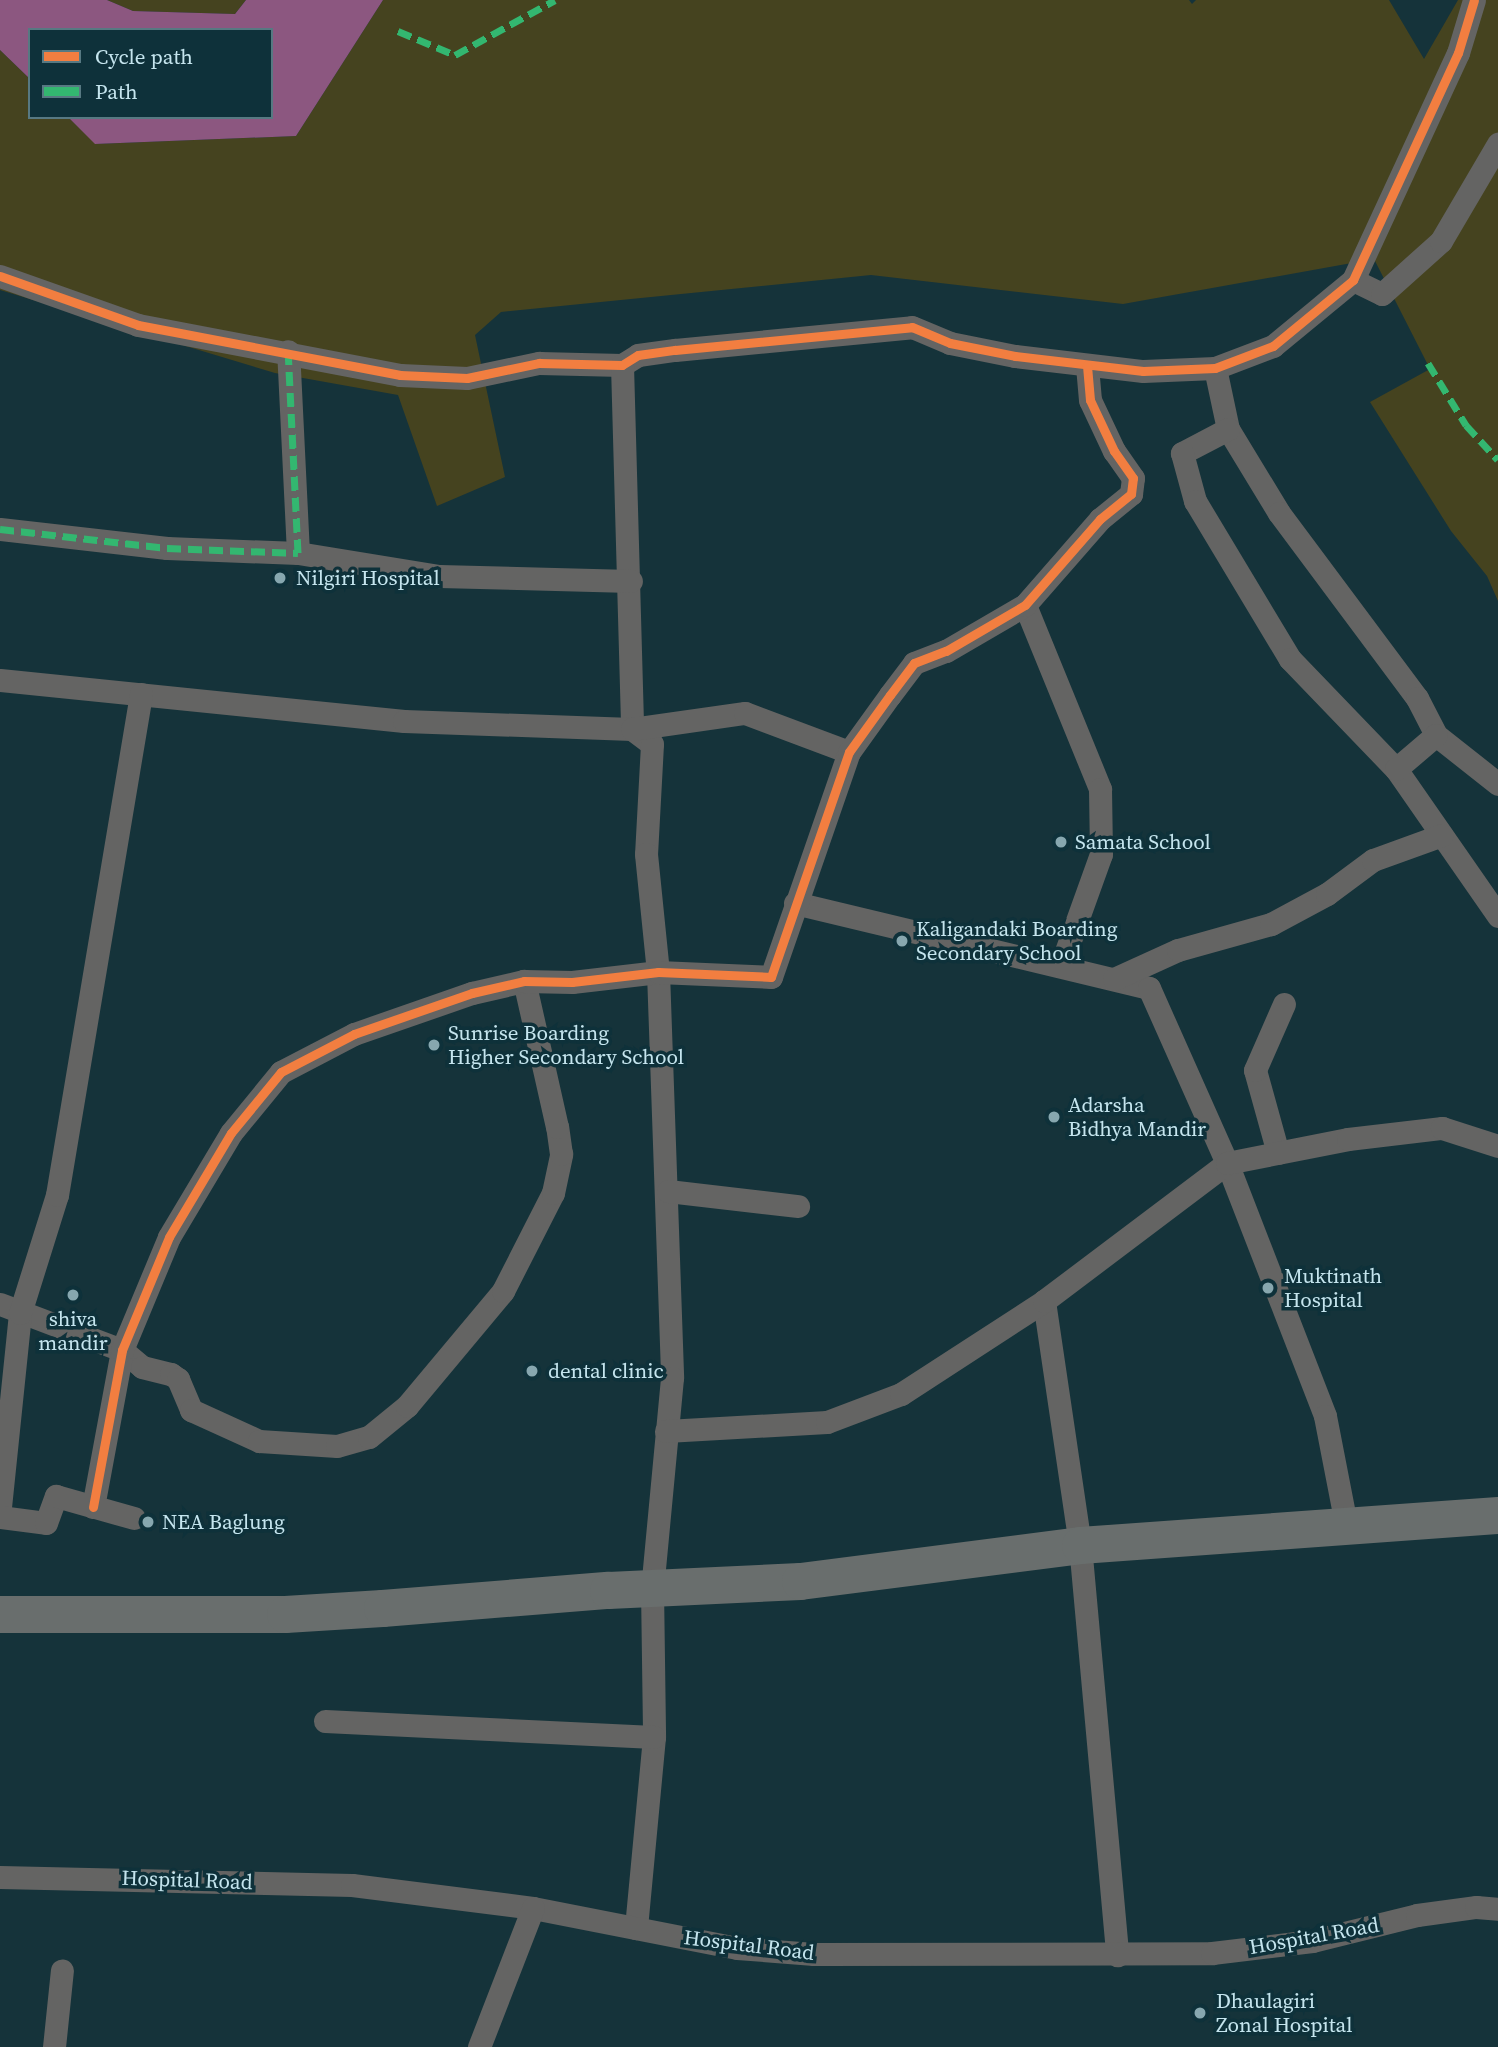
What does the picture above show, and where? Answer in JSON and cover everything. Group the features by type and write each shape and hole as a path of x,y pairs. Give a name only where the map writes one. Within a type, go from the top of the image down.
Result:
{"main road":[{"path":"0,1614 285,1614 652,1588 800,1581 1080,1545 1498,1515"}],"street":[{"path":"0,276 138,326 288,351 400,375 467,378 539,363 622,365 638,355 663,351 912,327 950,343 1087,365 1183,372 1215,368 1273,346 1353,280 1458,53 1474,0"},
{"path":"1353,280 1382,294 1441,241 1498,144"},
{"path":"288,351 298,553"},
{"path":"622,365 631,581 632,729"},
{"path":"93,1507 122,1350 169,1237 231,1133 281,1072 354,1034 471,993 524,981 572,982 658,972 771,977 849,752 914,663 946,651 1025,605 1100,519 1131,494 1133,478 1114,451 1090,400 1087,365"},
{"path":"1215,368 1228,429 1332,589 1417,698 1436,734 1498,784"},
{"path":"1228,429 1182,453 1195,501 1290,659 1396,769 1498,916"},
{"path":"0,529 167,548 298,553 439,576 631,581"},
{"path":"1025,605 1100,789 1101,854 1061,965"},
{"path":"0,680 404,721 632,729 745,713 849,752"},
{"path":"0,1507 10,1309 57,1195 141,694"},
{"path":"632,729 652,744 646,854 658,972 668,1191 672,1378 652,1588 654,1737 636,1928"},
{"path":"1396,769 1436,734"},
{"path":"1114,979 1178,950 1271,924 1327,894 1373,860 1442,835"},
{"path":"795,903 1149,988 1227,1163 1325,1416 1346,1524"},
{"path":"10,1309 122,1350 135,1364 178,1379 191,1410 259,1441 337,1446 369,1437 407,1406 503,1291 553,1194 559,1140 543,1049 524,981"},
{"path":"1278,1153 1255,1070 1284,1004"},
{"path":"666,1431 827,1422 901,1394 1044,1301 1227,1163 1443,1128 1498,1146"},
{"path":"668,1191 798,1206"},
{"path":"1044,1301 1080,1545 1117,1955"},
{"path":"0,1517 46,1523 56,1496 134,1518"},
{"path":"325,1721 654,1737"},
{"name":"Hospital Road","path":"0,1877 352,1885 533,1908 737,1948 814,1954 1212,1953 1287,1944 1417,1915 1476,1907 1498,1909"},
{"path":"479,2047 533,1908"},
{"path":"54,2047 62,1970"}],"shaded area":[{"path":"0,0 107,0 133,11 235,14 246,0 383,0 296,136 95,144 70,119 273,119 273,28 28,28 28,77 0,50"},
{"path":"107,0 246,0 235,14 133,11"},
{"path":"383,0 1189,0 1192,4 1196,0 1389,0 1424,59 1458,0 1498,0 1498,601 1487,576 1451,531 1370,402 1430,369 1374,259 1123,304 871,275 501,312 475,335 505,477 437,506 398,395 275,373 0,290 0,50 28,77 28,119 70,119 96,144 296,136"}],"marked path":[{"path":"398,31 455,55 555,0"},
{"path":"0,529 167,548 298,553 288,351"},
{"path":"1428,363 1466,425 1498,460"}],"cycle path":[{"path":"0,276 138,325 400,375 467,378 539,363 622,365 638,355 675,350 912,327 950,343 1015,356 1143,371 1215,368 1273,346 1353,280 1458,53 1474,0"},
{"path":"93,1507 122,1350 169,1237 231,1133 281,1072 354,1034 472,993 524,981 572,982 658,972 771,977 849,752 890,695 914,663 946,651 1025,605 1100,519 1131,494 1133,478 1114,451 1090,400 1087,365"}],"place":[{"name":"Nilgiri Hospital","path":"280,578"},
{"name":"Samata School","path":"1061,842"},
{"name":"Kaligandaki Boarding Secondary School","path":"902,941"},
{"name":"Sunrise Boarding Higher Secondary School","path":"434,1045"},
{"name":"Adarsha Bidhya Mandir","path":"1054,1117"},
{"name":"Muktinath Hospital","path":"1268,1288"},
{"name":"shiva mandir","path":"73,1295"},
{"name":"dental clinic","path":"532,1371"},
{"name":"NEA Baglung","path":"148,1522"},
{"name":"Dhaulagiri Zonal Hospital","path":"1200,2013"}]}
